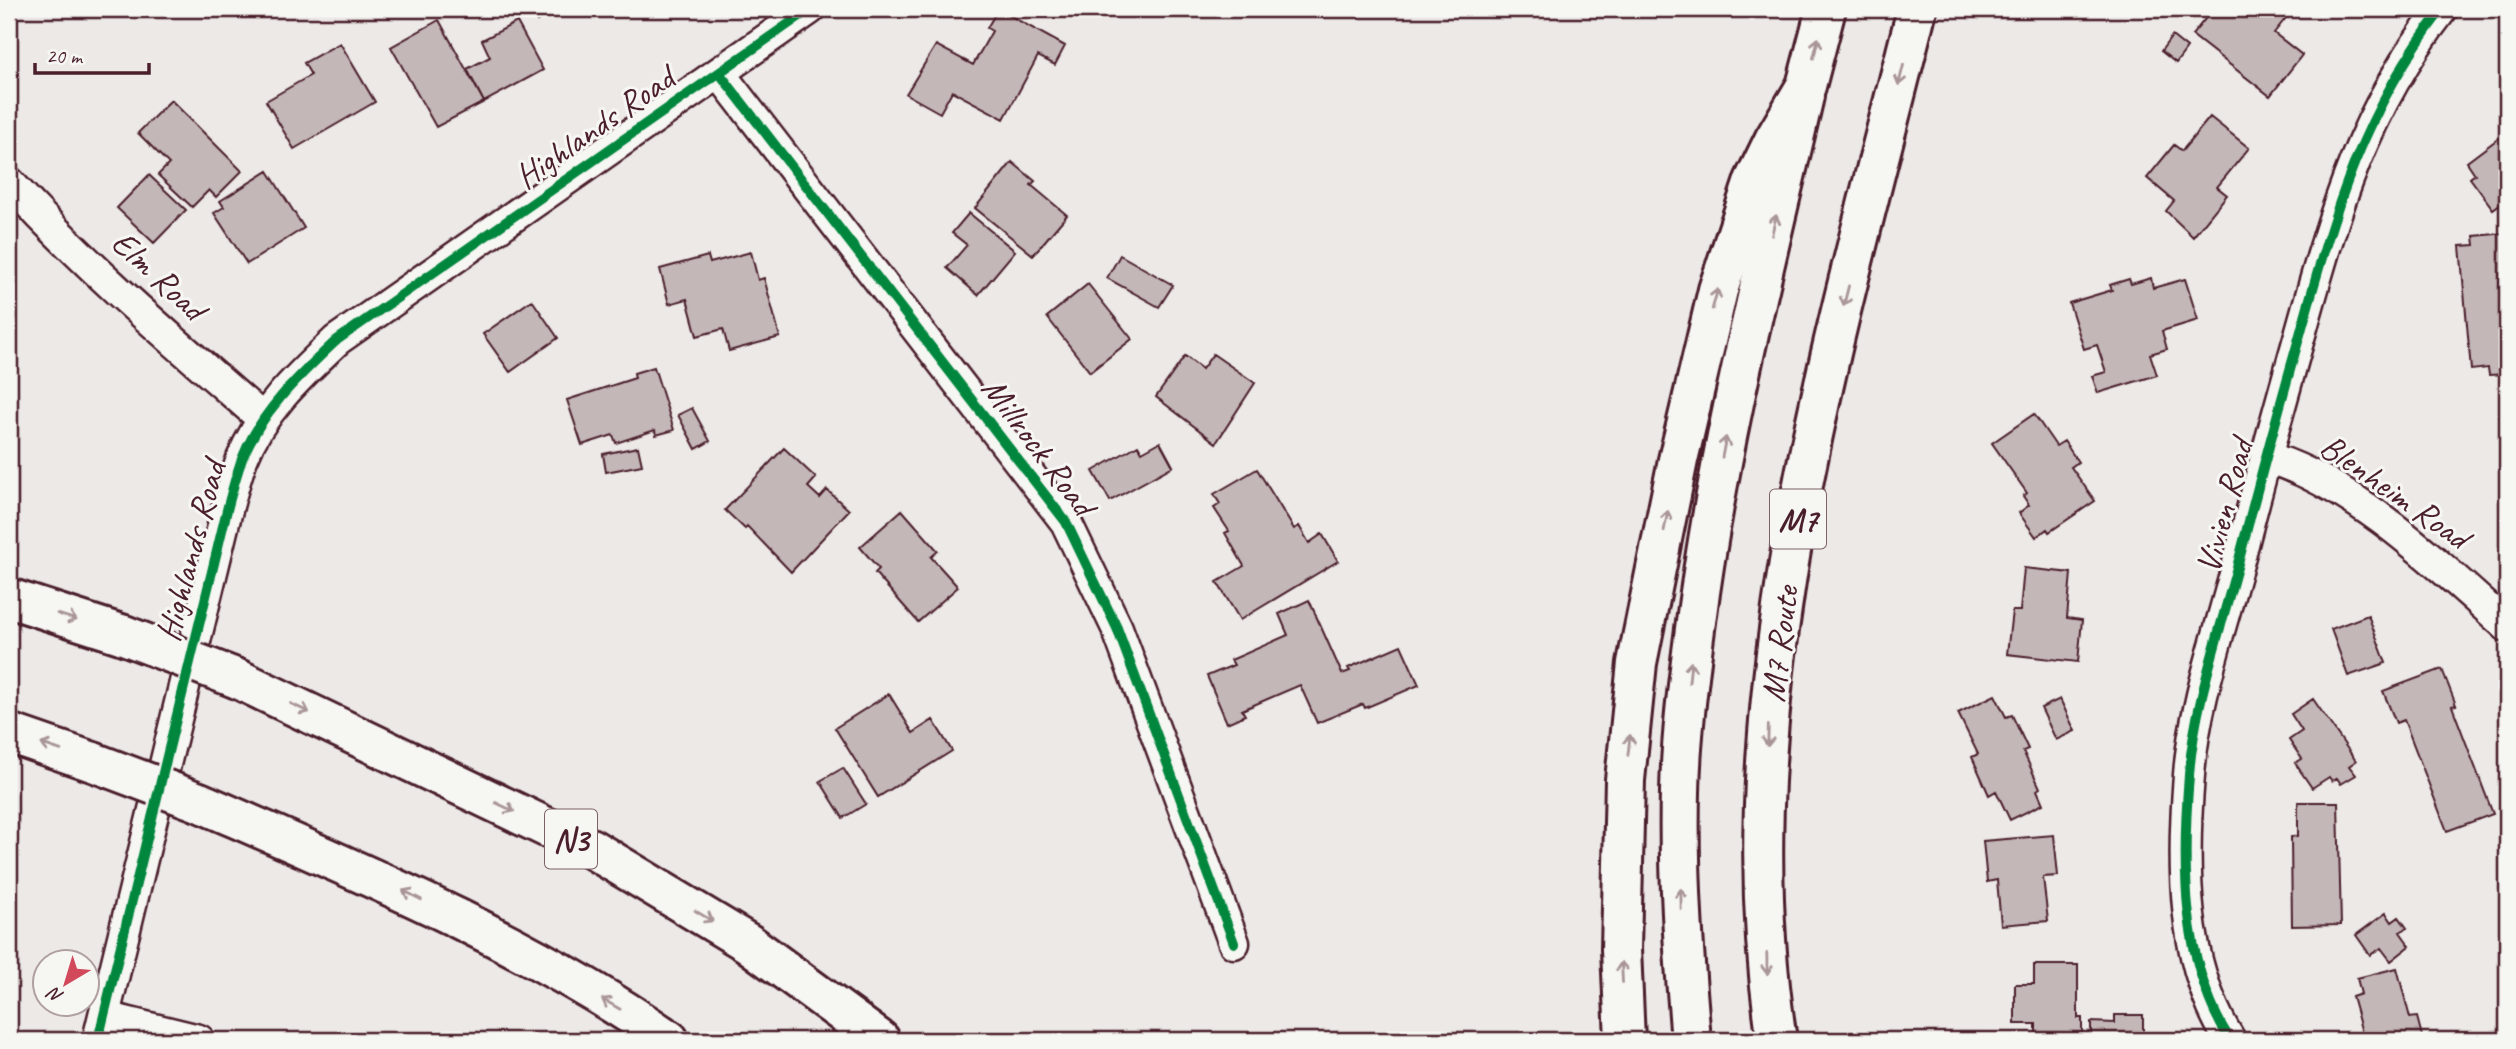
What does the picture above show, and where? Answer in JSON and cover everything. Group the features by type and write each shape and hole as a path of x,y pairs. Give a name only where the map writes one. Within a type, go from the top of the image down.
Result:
{"highway":[{"path":"1691,1040 1681,923 1680,804 1690,668 1708,529 1726,437 1826,9"},
{"name":"M7 Route","path":"1777,1040 1768,979 1765,845 1769,726 1783,604 1813,428 1917,9"},
{"path":"1625,1040 1621,949 1625,780 1637,663 1678,460 1718,290 1755,181 1774,140 1806,86"},
{"name":"N3","path":"9,598 124,635 238,678 592,849 748,943 880,1040"},
{"path":"9,733 199,802 407,892 551,969 669,1040"}],"street":[{"name":"Highlands Road","path":"102,1028 225,518 242,458 263,419 293,381 337,340 810,9"},
{"name":"Vivien Road","path":"2230,1040 2201,977 2188,918 2189,772 2200,711 2266,457 2337,204 2384,94 2442,9"},
{"name":"Millrock Road","path":"720,74 1066,522 1117,628 1234,943"},
{"name":"Elm Road","path":"9,182 43,220 150,321 263,419"},
{"name":"Blenheim Road","path":"2266,457 2312,474 2417,546 2507,626"},
{"path":"102,1028 199,1040"}],"building":[{"path":"530,9 558,9 537,21"},
{"path":"998,9 1065,46 1055,65 1038,56 1004,119 952,91 940,113 906,94 936,45 973,65 992,31 987,28"},
{"path":"2213,9 2293,9 2274,33 2302,55 2270,96 2192,35"},
{"path":"439,20 484,102 436,127 391,47"},
{"path":"517,22 543,70 484,102 467,69 490,57 482,40"},
{"path":"2172,36 2187,48 2176,63 2161,51"},
{"path":"340,43 375,102 294,149 266,101 311,75 304,63"},
{"path":"171,100 242,171 216,197 209,190 192,207 158,175 169,164 138,133"},
{"path":"2210,117 2249,148 2217,187 2227,195 2193,237 2166,211 2174,201 2147,178 2174,145 2182,151"},
{"path":"2507,132 2507,199 2493,209 2470,178 2475,174 2467,162"},
{"path":"1012,162 1035,181 1031,185 1067,215 1033,255 975,208"},
{"path":"268,171 304,228 247,264 214,213 224,207 220,201"},
{"path":"149,175 186,210 154,243 117,208"},
{"path":"969,213 1015,251 978,295 947,268 967,245 952,233"},
{"path":"2507,233 2507,374 2489,375 2488,368 2471,370 2460,246 2475,245 2474,236"},
{"path":"751,252 758,280 764,278 780,337 729,351 723,329 697,336 687,299 669,304 660,269 708,256 710,263"},
{"path":"1120,255 1173,285 1159,307 1107,278"},
{"path":"2151,278 2153,288 2185,279 2198,320 2162,331 2167,349 2150,354 2157,375 2098,393 2092,376 2106,372 2097,345 2084,349 2069,303 2112,290 2110,285 2129,279 2131,284"},
{"path":"1088,284 1132,339 1090,372 1047,317"},
{"path":"532,300 558,338 510,372 483,334"},
{"path":"1213,354 1255,383 1216,443 1156,397 1185,356 1202,369"},
{"path":"654,367 674,430 656,435 655,430 616,443 613,435 582,445 567,400 635,378 634,373"},
{"path":"692,408 710,441 696,449 678,415"},
{"path":"2507,412 2507,434 2499,416"},
{"path":"2034,414 2056,446 2064,441 2078,462 2071,467 2095,501 2049,532 2047,529 2036,537 2019,513 2029,505 2023,496 2027,493 1992,443"},
{"path":"1160,442 1173,466 1110,501 1093,471 1138,445 1142,452"},
{"path":"638,447 642,465 606,472 603,454"},
{"path":"784,448 816,478 808,487 820,498 827,490 849,510 791,572 747,526 745,529 725,510"},
{"path":"1257,469 1294,529 1299,526 1309,543 1322,534 1338,561 1240,620 1217,582 1244,566 1225,533 1229,531 1214,508 1220,504 1214,494"},
{"path":"902,510 938,551 931,557 958,587 918,622 875,573 879,569 860,547"},
{"path":"2024,568 2071,573 2067,618 2082,620 2078,662 2007,654 2012,611 2020,611"},
{"path":"1309,600 1342,674 1350,671 1348,668 1401,645 1419,685 1365,708 1363,704 1317,723 1300,685 1242,710 1245,715 1227,723 1207,676 1234,665 1231,660 1288,635 1279,614"},
{"path":"2368,615 2386,663 2348,676 2331,629"},
{"path":"2442,669 2456,705 2452,706 2493,814 2447,831 2404,720 2396,723 2383,691"},
{"path":"889,694 913,733 933,720 952,751 878,797 835,728"},
{"path":"1995,695 2006,717 2012,715 2028,749 2023,751 2040,788 2037,790 2043,804 2010,820 1996,791 1989,795 1972,757 1978,754 1958,713"},
{"path":"2060,699 2075,731 2056,740 2041,708"},
{"path":"2313,699 2356,761 2349,766 2356,775 2341,784 2337,778 2332,781 2329,777 2312,788 2295,763 2302,759 2289,740 2302,731 2291,714"},
{"path":"843,768 866,804 843,818 820,781"},
{"path":"2298,802 2338,802 2341,925 2292,926 2291,837 2298,836"},
{"path":"2054,835 2058,876 2043,877 2048,921 2001,925 1997,880 1987,882 1983,841"},
{"path":"2386,913 2392,922 2399,917 2407,928 2400,932 2410,946 2391,961 2381,948 2370,955 2356,935"},
{"path":"2034,965 2078,965 2078,1018 2082,1018 2082,1040 2036,1040 2036,1024 2015,1024 2015,984 2034,984"},
{"path":"2397,968 2410,1018 2417,1017 2423,1040 2373,1040 2371,1033 2363,1036 2352,997 2361,994 2357,978"},
{"path":"2115,1015 2143,1015 2143,1040 2091,1040 2091,1022 2115,1023"}],"cycle path":[{"path":"98,1040 231,496 242,459 271,409 337,340 810,9"},
{"path":"2230,1040 2214,1010 2202,978 2188,912 2187,809 2197,720 2278,414 2340,202 2355,162 2391,85 2442,9"},
{"path":"720,74 1066,522 1117,628 1234,943"}]}
